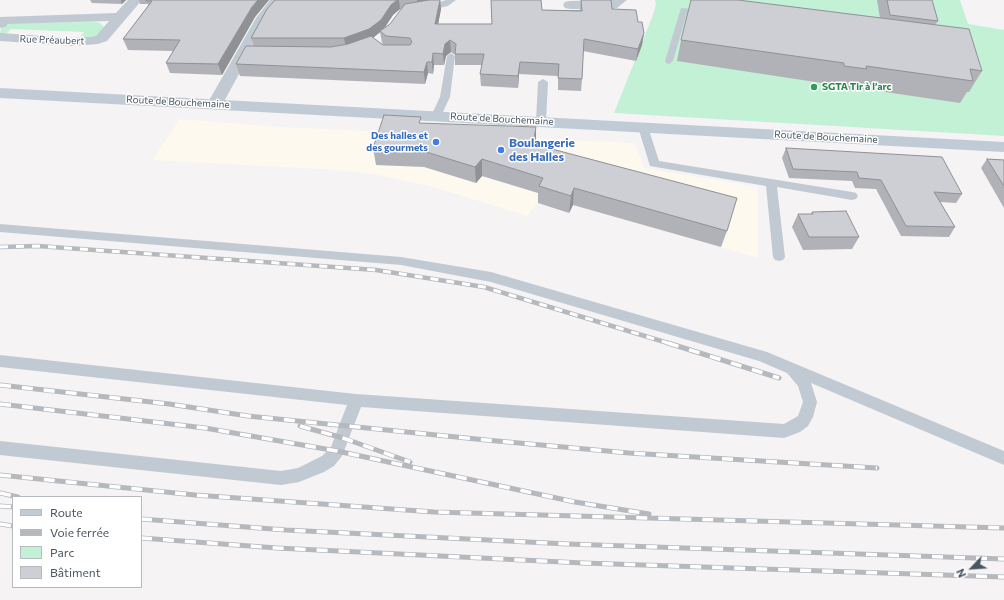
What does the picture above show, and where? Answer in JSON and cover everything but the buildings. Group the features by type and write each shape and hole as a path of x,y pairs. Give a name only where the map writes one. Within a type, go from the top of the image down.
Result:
{"street":[{"name":"Rue Préaubert","path":"0,37 73,42 93,41 102,38 134,0"},
{"path":"215,104 248,53 263,18 277,0"},
{"path":"570,5 612,5 620,0"},
{"name":"Rue Préaubert","path":"0,24 4,20 119,18"},
{"name":"Route de Bouchemaine","path":"0,93 1004,147"}],"lane":[{"path":"418,11 445,4 452,0"},
{"path":"669,61 684,10 716,14"},
{"path":"436,116 445,97 451,56"},
{"path":"541,121 543,82"},
{"path":"643,127 654,164 852,196"},
{"path":"771,182 779,257"},
{"path":"0,228 409,262 491,277 755,353 1004,458"},
{"path":"0,361 356,400 784,431 795,427 803,421 808,412 810,402 804,383 788,366"},
{"path":"0,448 281,478 299,475 328,461 337,451 356,400"}],"shaded area":[{"path":"180,119 280,127 635,143 644,168 758,187 758,258 573,205 569,213 538,203 527,216 437,188 373,174 337,170 152,160"}],"green space":[{"name":"SGTA Tir à l’arc","path":"655,0 960,0 968,24 1004,30 1004,136 614,113 653,15 656,4"},
{"path":"16,23 100,23 105,28 101,33 88,38 79,38 84,32 11,29 5,35 0,34 1,28 9,24"}],"railway":[{"path":"0,247 38,246 376,270 484,287 671,344"},
{"path":"668,343 779,378"},
{"path":"0,385 169,404 248,416 486,440 629,453 877,468"},
{"path":"0,404 205,428 337,451 575,502 649,514"},
{"path":"300,426 343,438 410,462"},
{"path":"0,475 195,495 434,512 1004,528"},
{"path":"0,493 14,496"},
{"path":"0,506 12,507"},
{"path":"142,519 286,530 568,544 1004,559"},
{"path":"0,524 12,526"},
{"path":"142,538 277,548 583,563 1004,577"}],"place":[{"name":"SGTA Tir à l’arc","path":"814,87"},
{"name":"Des halles et des gourmets","path":"436,142"},
{"name":"Boulangerie des Halles","path":"501,150"}]}
